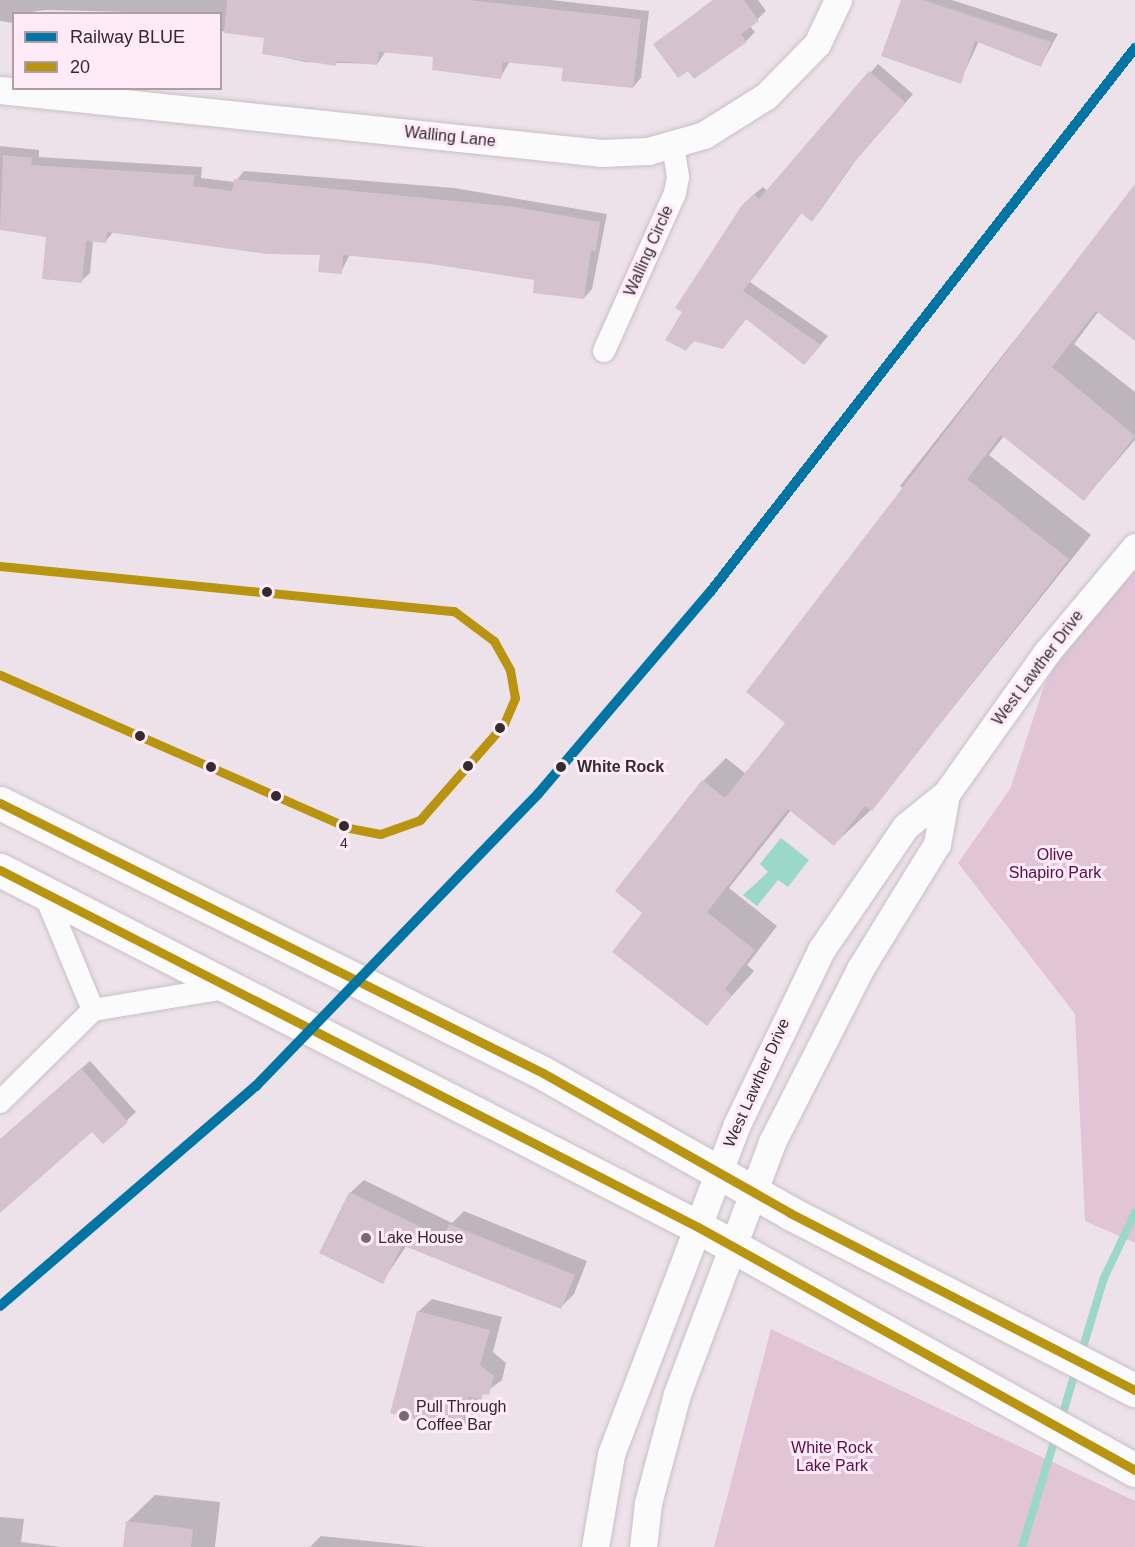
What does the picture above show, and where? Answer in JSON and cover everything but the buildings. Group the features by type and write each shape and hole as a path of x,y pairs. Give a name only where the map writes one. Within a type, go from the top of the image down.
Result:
{"main road":[{"path":"0,803 532,1068 755,1193 1135,1390"},
{"path":"0,870 698,1227 1135,1470"}],"street":[{"name":"Walling Lane","path":"0,90 601,153 673,146 704,135 766,96 817,44 838,0"},
{"name":"Walling Circle","path":"604,351 675,192 678,177 673,146"},
{"name":"West Lawther Drive","path":"595,1547 611,1454 719,1171 766,1057 851,900 906,826 946,794 1047,652 1135,547"},
{"name":"West Lawther Drive","path":"643,1547 663,1438 791,1095 887,923 937,844 946,794"},
{"path":"44,892 93,1010"},
{"path":"851,900 887,923"},
{"path":"0,1102 93,1010 230,987"}],"green space":[{"name":"Olive Shapiro Park","path":"1135,539 1135,1243 1085,1221 1075,1014 958,863 1010,789 1045,683"},
{"name":"White Rock Lake Park","path":"771,1329 1135,1501 1135,1547 714,1547"}],"shaded area":[{"path":"781,838 809,860 788,887 778,880 757,906 743,895 768,872 760,864"}],"waterway":[{"path":"1081,1354 1104,1278 1135,1213"},
{"path":"1061,1420 1076,1369"},
{"path":"1022,1547 1056,1435"}],"rail line":[{"name":"BLUE","path":"0,1306 256,1086 538,794 711,591 1135,48"}],"transit line":[{"name":"20","path":"0,566 454,611 494,641 510,670 515,698 504,724 420,820 380,834 349,828 0,675"},
{"name":"20","path":"0,803 543,1073 790,1213 1135,1390"},
{"name":"20","path":"0,870 698,1227 1135,1470"}],"place":[{"name":"White Rock","path":"561,767"},
{"name":"4","path":"344,826"},
{"name":"Lake House","path":"366,1238"},
{"name":"Pull Through Coffee Bar","path":"404,1416"}]}
